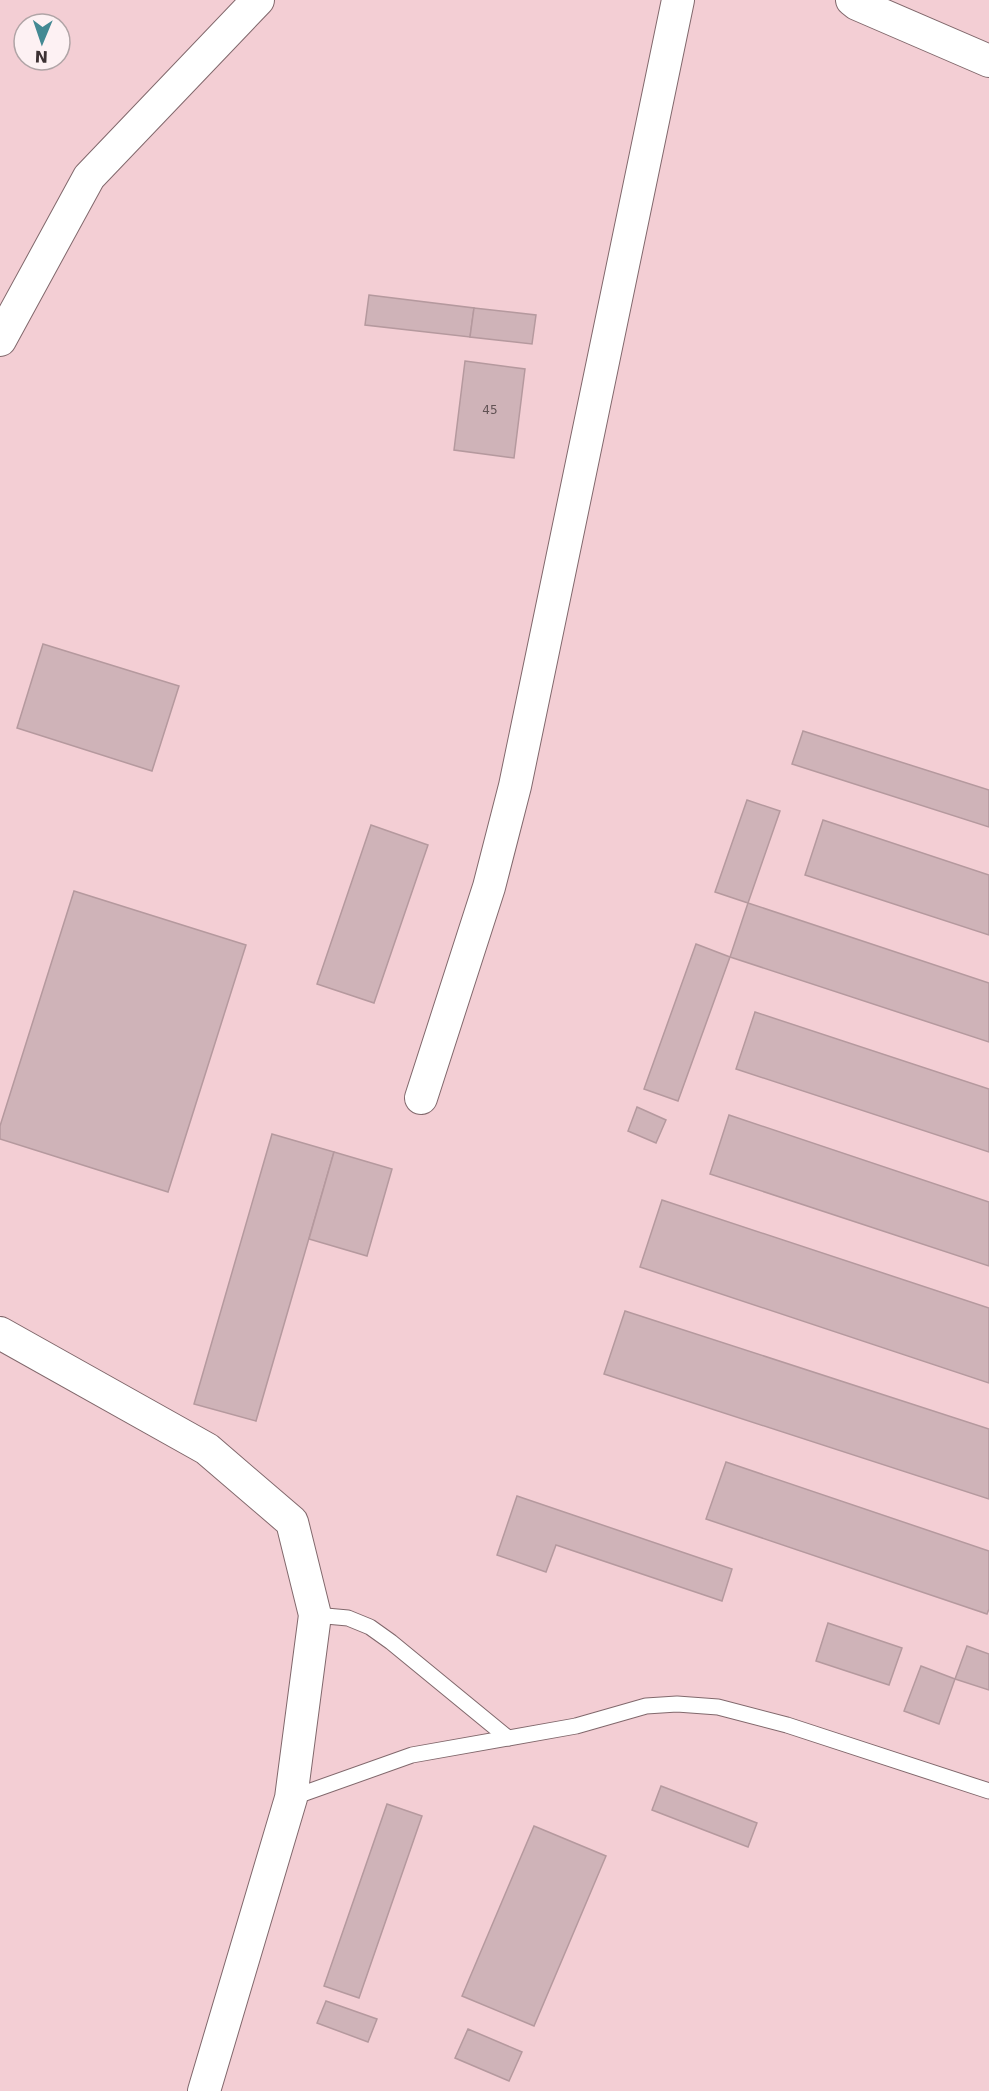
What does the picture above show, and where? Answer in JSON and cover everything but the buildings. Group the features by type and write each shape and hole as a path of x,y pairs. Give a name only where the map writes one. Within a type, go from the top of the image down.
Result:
{"street":[{"path":"0,340 89,177 258,0"},
{"path":"421,1098 489,887 516,786 678,0"},
{"path":"852,0 989,61"},
{"path":"0,1333 207,1449 292,1522 315,1615 291,1798 204,2091"}],"lane":[{"path":"315,1615 348,1618 370,1627 508,1738"},
{"path":"291,1798 412,1755 576,1726 646,1706 677,1704 718,1707 788,1725 989,1791"}],"shaded area":[{"path":"0,0 989,0 989,2091 0,2091"}]}
